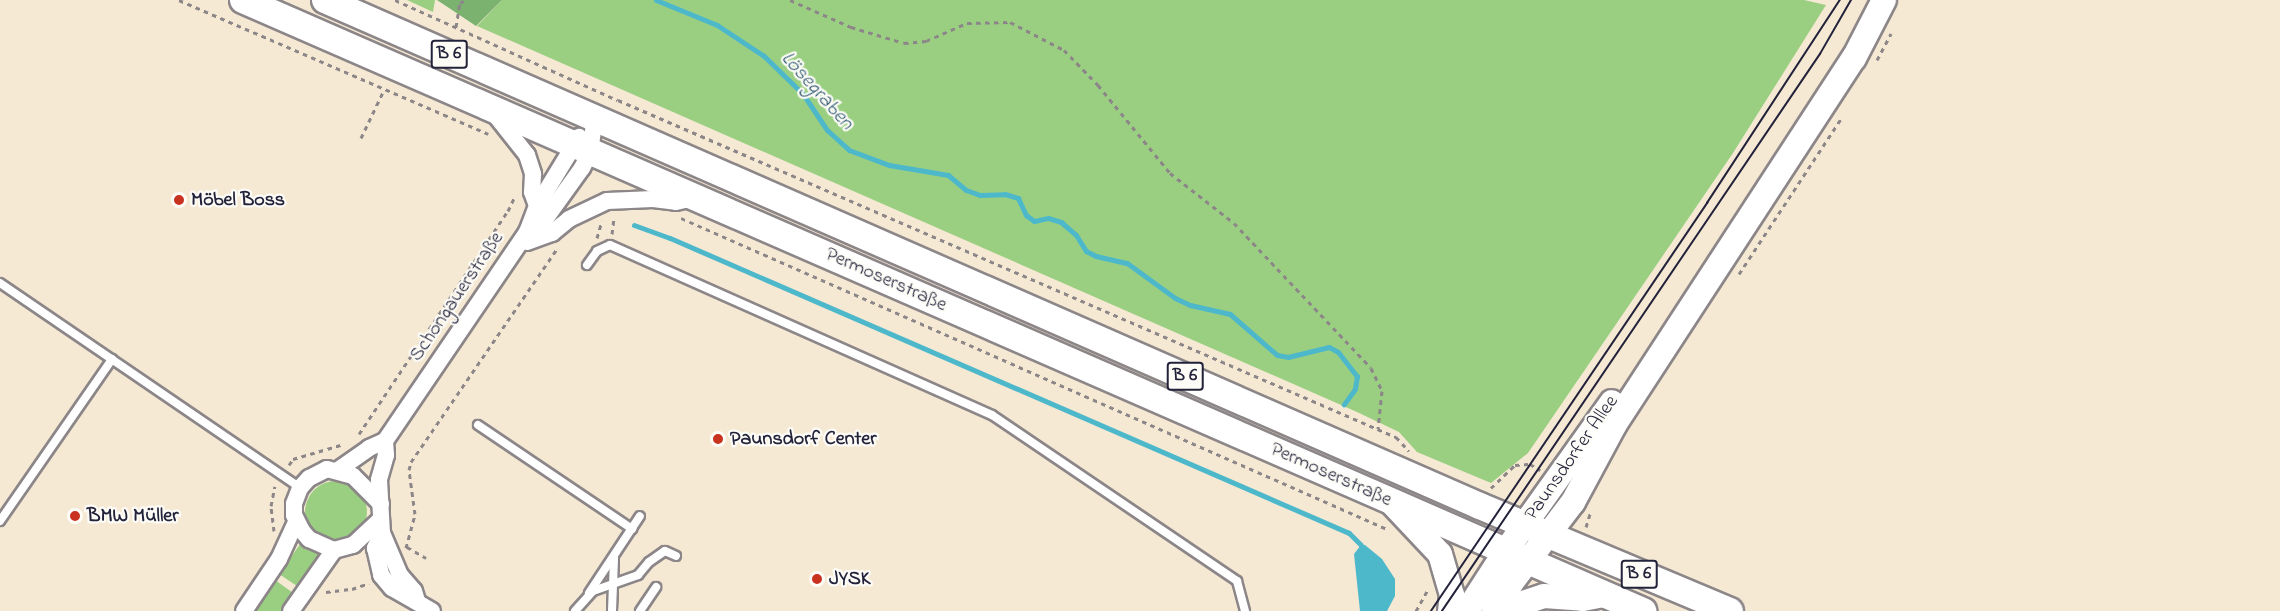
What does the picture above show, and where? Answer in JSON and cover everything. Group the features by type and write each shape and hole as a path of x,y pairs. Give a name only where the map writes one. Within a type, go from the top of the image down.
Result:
{"main road":[{"name":"Permoserstraße","path":"243,0 1516,557"},
{"name":"Permoserstraße","path":"325,0 1525,525"},
{"name":"Paunsdorfer Allee","path":"1467,611 1516,557 1549,535 1573,502 1615,424 1686,312 1835,88 1884,0"},
{"name":"Paunsdorfer Allee","path":"1494,611 1516,557 1525,525 1635,370 1661,336 1686,312"},
{"path":"1389,500 1440,554 1452,595 1450,611"},
{"name":"B 6","path":"1525,525 1730,611"},
{"name":"B 6","path":"1516,557 1643,611"},
{"path":"1499,611 1544,596 1583,599 1604,595"}],"street":[{"path":"489,107 527,155 533,174 532,192 537,206"},
{"name":"Schongauerstraße","path":"338,470 369,448 385,441 522,239 541,225 582,168 582,148 596,118"},
{"path":"522,239 537,206 582,148"},
{"path":"522,239 552,233 569,219 607,201 653,199 676,202 696,197"},
{"name":"Schongauerstraße","path":"381,519 379,480 386,455 385,441"},
{"name":"Schongauerstraße","path":"300,488 318,473 327,469 338,470 358,479 381,519 400,575 414,591 417,601 432,611"},
{"path":"244,611 279,559 296,522 294,504 300,488"},
{"path":"296,522 309,539 334,550 353,545 381,519"},
{"path":"291,611 334,550"}],"lane":[{"path":"587,265 597,251 610,245 992,415 1238,581 1245,611"},
{"path":"0,283 300,488"},
{"path":"0,520 112,359"},
{"path":"478,425 632,530"},
{"path":"575,611 640,516"},
{"path":"587,595 638,575 665,551 676,555"},
{"path":"612,611 615,555"},
{"path":"640,611 656,587"}],"path":[{"path":"179,0 497,138"},
{"path":"395,0 1396,437 1411,453"},
{"path":"456,27 460,3 465,0"},
{"path":"790,0 851,27 904,43 926,41 967,23 1010,22 1064,50 1098,85 1170,173 1234,223 1371,368 1382,391 1378,429"},
{"path":"361,138 384,90"},
{"path":"358,435 508,212 517,193"},
{"path":"609,215 615,213 610,245"},
{"path":"674,215 1397,533"},
{"path":"596,219 603,217 597,234 597,251"},
{"path":"403,554 407,547 415,514 409,470 411,462 561,243"},
{"path":"289,465 293,459 329,447 342,446 350,440"},
{"path":"1487,491 1515,465 1530,464 1545,475"},
{"path":"271,540 274,531 272,490 275,486"},
{"path":"407,547 426,558"},
{"path":"319,597 326,592 363,586 375,580"},
{"path":"1416,611 1430,585"}],"green space":[{"path":"407,0 435,0 433,12"},
{"path":"437,0 502,0 476,26"},
{"path":"502,0 1804,0 1826,5 1733,153 1528,453 1491,483 1417,452 1399,432 1357,412 477,26"},
{"path":"336,481 348,483 358,490 365,500 367,512 365,524 358,534 348,541 336,543 324,541 314,534 307,524 305,512 307,500 314,490 324,483"},
{"path":"303,540 322,554 300,588 279,574"},
{"path":"275,580 296,595 285,611 254,611"}],"water":[{"path":"1361,545 1365,545 1382,559 1395,579 1395,596 1387,611 1360,611 1354,554"}],"waterway":[{"name":"Lösegraben","path":"656,0 717,25 764,56 803,94 827,130 849,150 889,165 948,175 966,190 980,195 1005,194 1018,198 1026,215 1034,221 1048,218 1061,222 1076,235 1086,251 1096,256 1127,263 1175,298 1190,305 1230,314 1277,355 1288,357 1329,347 1338,352 1357,376 1355,389 1344,404"},
{"path":"634,225 670,238 1349,533 1361,545"}],"tram line":[{"path":"1431,611 1707,203 1840,0"},
{"path":"1442,611 1820,54 1851,0"}],"place":[{"name":"Möbel Boss","path":"179,200"},
{"name":"Paunsdorf Center","path":"718,439"},
{"name":"BMW Müller","path":"75,516"},
{"name":"JYSK","path":"817,579"}]}
